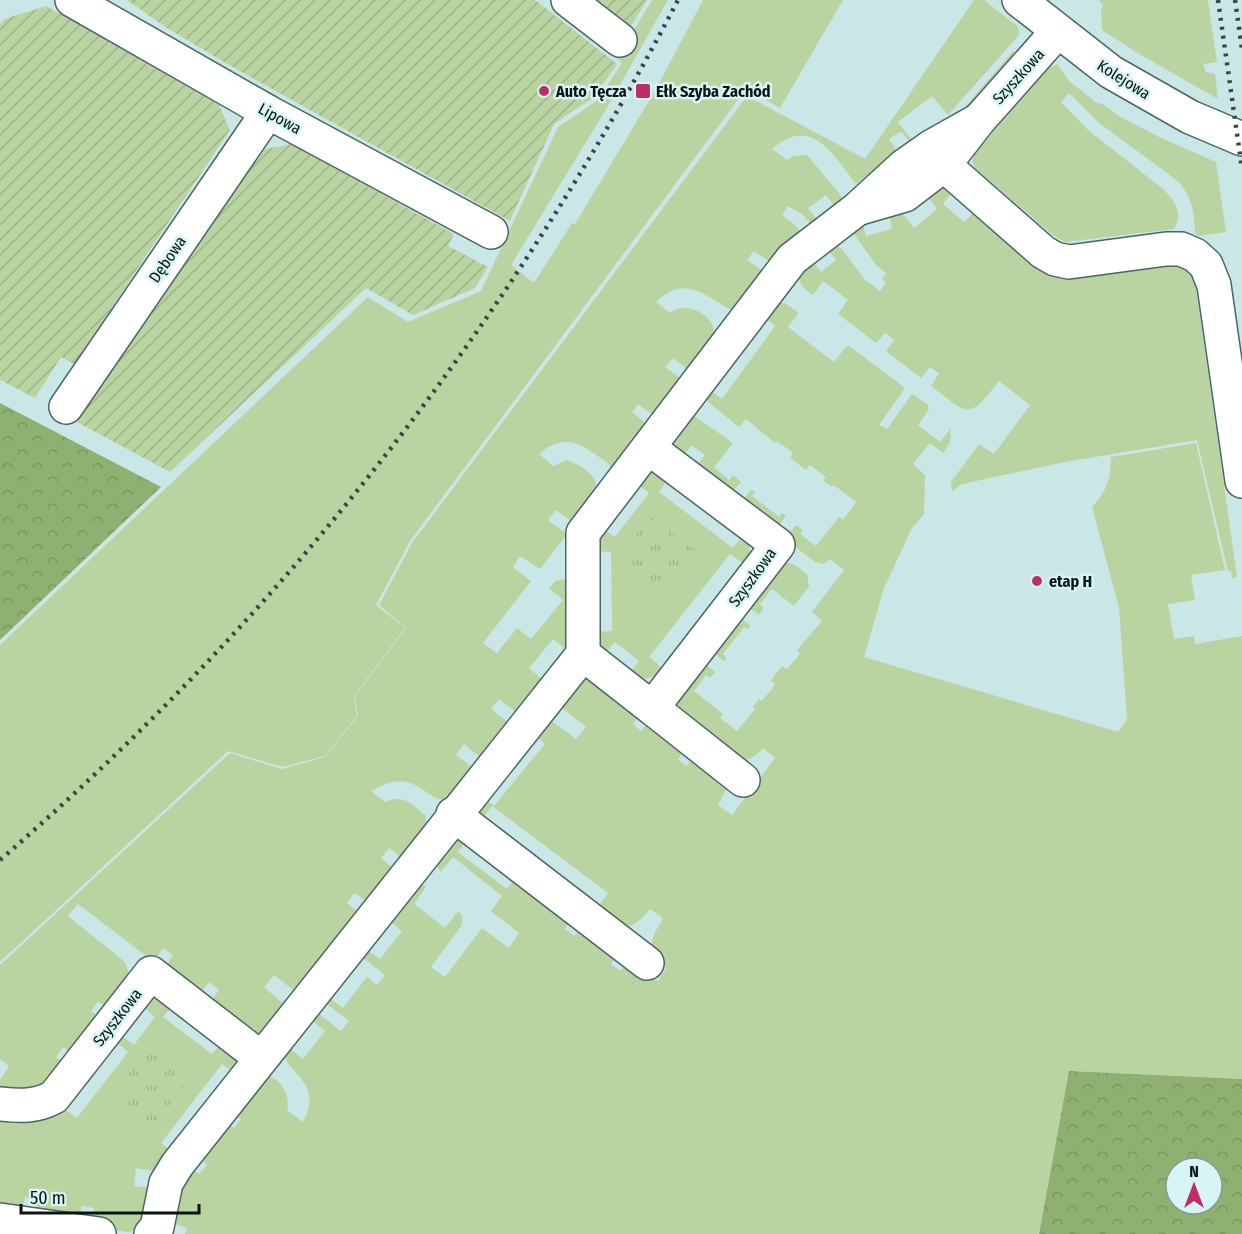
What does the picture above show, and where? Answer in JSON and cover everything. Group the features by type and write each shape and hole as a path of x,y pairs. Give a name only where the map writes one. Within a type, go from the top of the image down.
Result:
{"street":[{"name":"Lipowa","path":"72,0 268,112 491,232"},
{"path":"568,0 620,40"},
{"name":"Kolejowa","path":"1019,0 1096,63 1148,95 1190,117 1242,139"},
{"name":"Szyszkowa","path":"857,209 905,195 944,165 979,120 1057,32"},
{"name":"Dębowa","path":"66,407 268,112"},
{"name":"Szyszkowa","path":"583,654 583,533 792,259 857,209 904,166 931,147 979,120"},
{"path":"944,165 1043,252 1055,259 1069,262 1174,249 1195,255 1206,265 1214,285 1242,481"},
{"name":"Szyszkowa","path":"649,448 778,545 652,708"},
{"path":"152,1234 157,1227 166,1183 177,1165 453,814 583,654 743,780"},
{"path":"453,814 647,963"},
{"name":"Szyszkowa","path":"0,1104 29,1106 42,1104 54,1098 152,973 261,1058"},
{"path":"0,1220 99,1234"}],"green space":[{"path":"127,0 535,0 617,64 594,97 554,124 510,221 229,65 167,28"},
{"path":"598,0 647,0 631,26"},
{"path":"652,0 668,0 605,111 511,265 534,283 572,223 575,224 655,91 703,0 843,0 780,108 746,89 410,541 376,605 405,628 354,696 357,716 325,756 282,767 228,751 0,962 0,645 368,297 408,322 481,291 558,127 598,100 622,63 617,58"},
{"path":"974,0 984,0 1017,26 1019,35 948,115 932,96 898,122 911,139 909,141 901,131 889,139 897,151 856,184 830,151 810,137 799,136 786,139 772,149 787,160 793,156 807,155 839,193 842,200 837,209 826,195 808,208 819,222 813,227 803,215 788,206 782,215 803,234 773,264 754,251 747,260 766,273 735,310 692,289 684,288 675,289 656,302 670,313 689,308 703,314 712,324 714,336 706,352 690,371 673,358 665,367 683,380 656,417 638,404 632,412 649,426 615,466 611,466 585,448 568,442 549,447 539,454 553,466 566,460 584,469 596,483 595,496 575,524 556,510 548,520 567,534 540,569 520,556 513,567 531,581 483,643 497,653 517,628 531,639 563,600 549,588 555,581 564,579 569,582 567,650 553,639 529,668 543,680 517,713 499,699 491,709 509,723 481,758 464,744 456,755 473,768 448,800 431,796 415,785 402,781 396,781 371,791 385,802 397,799 412,804 426,816 426,828 402,858 389,848 381,858 394,869 369,903 354,893 347,903 361,914 296,990 274,975 264,987 285,1005 259,1038 209,1004 219,990 209,982 198,996 164,969 173,955 163,948 154,962 78,904 68,916 125,962 130,977 110,1010 98,1001 91,1011 102,1020 75,1056 63,1047 56,1057 67,1066 43,1094 0,1090 0,1080 9,1066 0,1059 0,965 230,753 282,769 325,757 358,716 355,696 406,628 379,605 412,543 747,96 865,159"},
{"path":"1099,0 1208,0 1217,62 1203,64 1206,72 1215,74 1218,99 1102,30 1101,9 1103,5"},
{"path":"46,6 219,105 230,130 74,364 61,357 35,398 0,380 0,25 4,19"},
{"path":"1013,51 1019,57 962,121 953,121"},
{"path":"1057,64 1069,81 1097,103 1103,104 1119,116 1159,137 1216,162 1226,232 1199,236 1195,234 1192,206 1179,182 1098,122 1069,93 1061,102 1088,130 1163,189 1171,198 1178,212 1174,229 1065,242 1054,236 975,168 972,161 975,153 1049,68"},
{"path":"291,144 454,234 448,246 488,267 475,288 413,315 366,288 170,472 75,421 265,149"},
{"path":"937,181 954,190 943,204 964,222 976,209 1039,262 1184,263 1204,287 1196,288 1237,577 1232,578 1231,571 1228,571 1197,440 1065,462 962,484 952,491 951,482 979,444 994,454 1030,405 999,381 974,408 961,408 931,386 939,373 930,367 921,378 886,351 894,340 885,333 876,343 838,314 848,300 823,281 813,295 802,286 798,273 810,258 821,272 836,260 825,246 834,244 842,249 865,280 880,291 886,283 882,279 886,273 876,265 854,234 853,228 861,219 866,236 892,229 888,211 898,208 914,228 937,209 924,192"},
{"path":"777,303 785,303 799,313 788,327 834,362 849,346 905,388 879,425 887,429 912,394 928,405 929,409 918,425 940,442 950,429 950,442 943,453 930,443 913,464 925,475 924,514 912,528 884,588 864,657 1118,732 1127,719 1119,608 1092,507 1102,495 1107,484 1111,457 1196,443 1225,570 1191,575 1195,600 1168,604 1174,639 1194,636 1195,644 1242,636 1242,1079 1069,1071 1039,1234 185,1234 187,1228 166,1221 189,1167 199,1174 207,1165 196,1156 224,1121 234,1128 241,1119 231,1111 266,1076 276,1080 284,1088 288,1099 287,1110 303,1122 309,1107 309,1095 305,1085 288,1063 285,1055 287,1046 303,1059 325,1031 309,1018 315,1011 341,1031 349,1021 322,1000 326,995 343,1008 367,977 377,985 385,975 358,954 363,947 380,959 402,931 386,918 421,884 426,887 414,904 445,928 458,911 462,915 462,925 431,967 445,977 482,928 509,948 519,933 491,911 502,896 453,857 441,872 433,861 451,835 468,838 458,852 507,889 518,876 573,917 565,929 574,936 583,925 619,953 611,964 620,971 630,960 658,981 666,968 655,955 652,944 663,918 650,909 630,926 619,924 597,909 608,893 492,806 480,822 475,813 479,794 494,806 545,744 530,731 550,720 576,739 586,727 561,707 588,674 642,713 633,724 641,731 651,720 687,747 678,759 686,766 696,754 724,781 726,789 718,805 732,815 775,758 763,748 752,758 738,761 672,706 699,659 715,672 710,678 706,675 694,691 723,714 720,718 737,731 755,709 753,707 759,699 762,701 775,685 771,680 782,666 787,669 800,654 797,650 822,621 812,612 844,570 830,559 824,564 815,562 785,539 796,525 803,530 800,534 816,546 839,517 843,520 856,502 834,485 832,487 823,481 826,477 810,465 806,470 790,458 793,453 777,441 775,443 746,419 739,427 708,402 704,394 707,388 722,399 775,326 761,315"},
{"path":"0,403 161,487 0,640"},
{"path":"693,415 733,443 714,467 729,480 733,475 741,482 729,496 694,469 705,455 692,445 681,459 670,445"},
{"path":"648,469 669,477 659,492 733,548 744,534 750,549 744,564 730,554 649,657 663,669 643,679 628,675 639,661 615,642 603,656 597,650 594,632 612,631 611,552 594,551 601,527 615,537 649,493 635,482"},
{"path":"751,490 755,492 752,496 779,517 782,513 786,516 775,531 740,504"},
{"path":"649,516 698,552 661,601 626,575 628,545"},
{"path":"785,562 793,564 807,574 809,586 794,606 772,589 760,604 764,608 759,615 742,602"},
{"path":"734,613 751,626 748,629 744,627 723,654 727,658 724,661 708,648"},
{"path":"153,993 174,1003 163,1017 212,1054 223,1041 240,1058 236,1075 222,1064 161,1143 175,1154 155,1171 136,1168 134,1186 151,1188 155,1192 138,1230 128,1232 91,1226 94,1208 82,1206 78,1224 34,1217 37,1199 25,1197 21,1215 0,1212 0,1112 62,1107 77,1118 128,1052 114,1040 119,1034 134,1045 155,1017 141,1005"},
{"path":"150,1047 192,1076 150,1131 120,1110 122,1081"},
{"path":"1069,1071 1242,1079 1242,1234 1039,1234"}],"railway":[{"path":"0,860 103,767 200,669 293,568 380,462 462,353 539,239 611,121 678,0"},
{"path":"1218,0 1242,169"},
{"path":"1235,0 1242,49"}],"place":[{"name":"Auto Tęcza","path":"544,91"},
{"name":"Ełk Szyba Zachód","path":"643,91"},
{"name":"etap H","path":"1037,581"}]}
